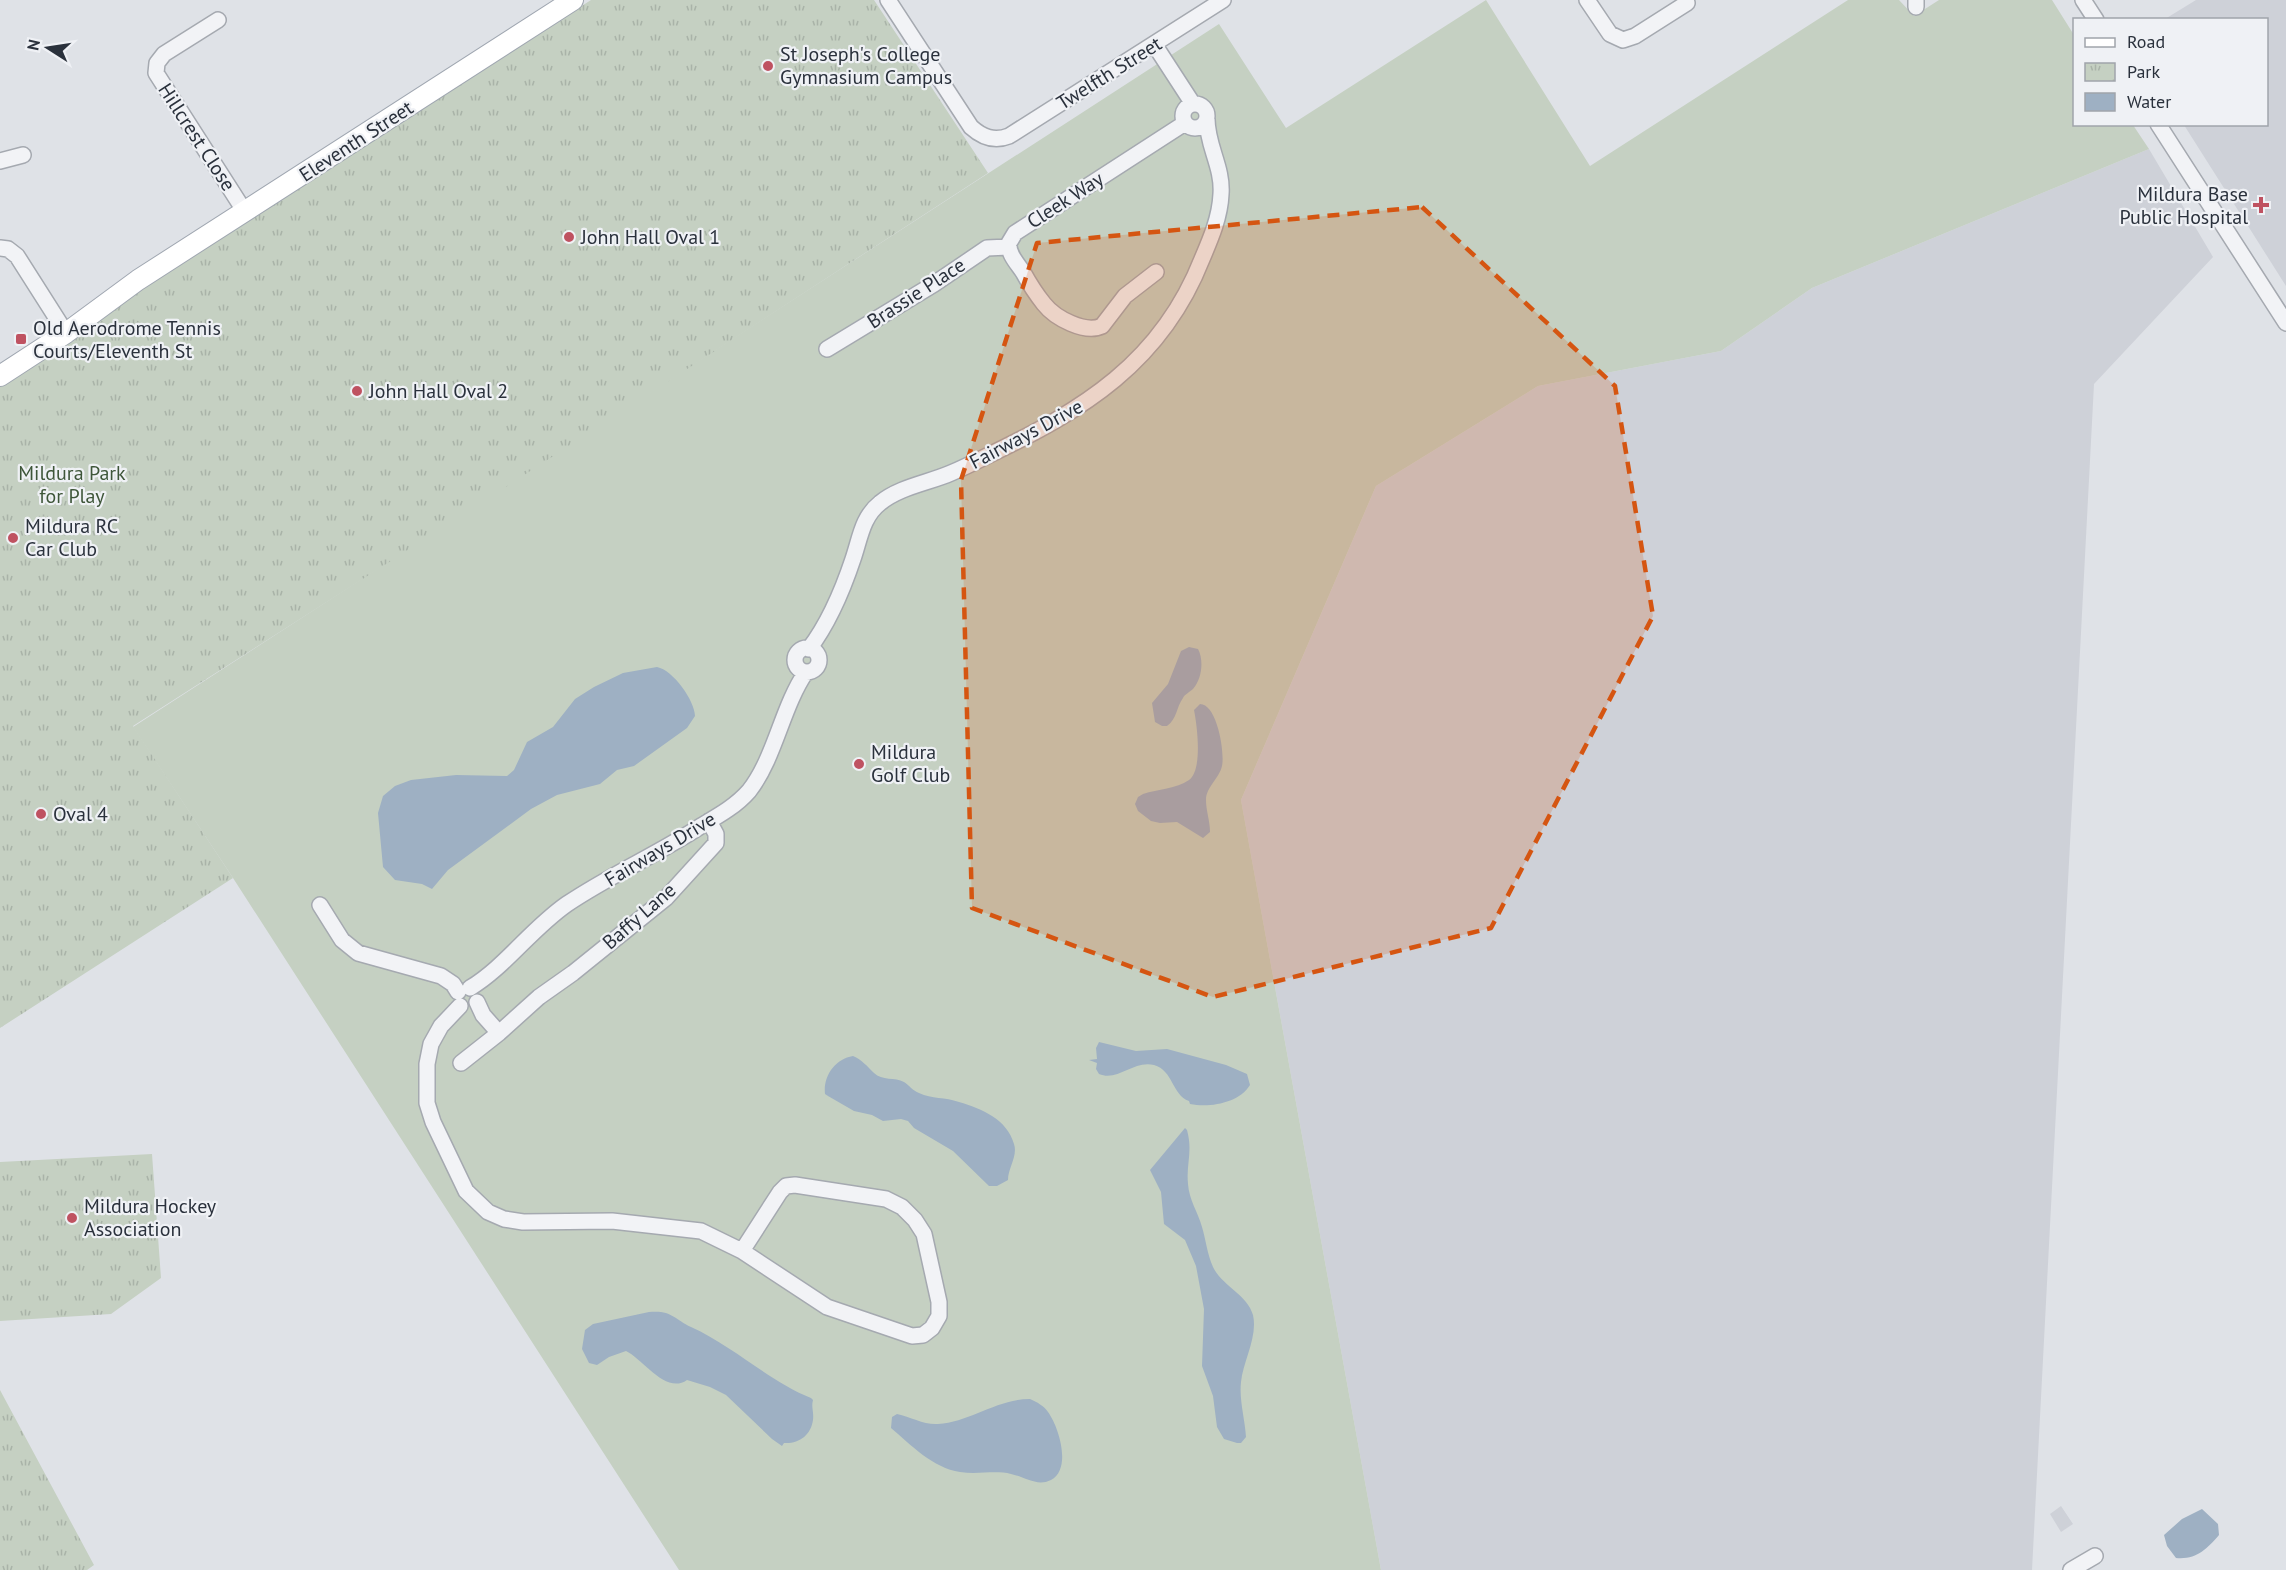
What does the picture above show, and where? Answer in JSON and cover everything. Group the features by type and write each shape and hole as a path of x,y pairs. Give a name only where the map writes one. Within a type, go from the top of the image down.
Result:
{"main road":[{"name":"Eleventh Street","path":"0,362 63,328 567,2"},
{"name":"Eleventh Street","path":"0,376 63,328"}],"street":[{"name":"Twelfth Street","path":"888,0 971,127 992,139 1009,136 1223,0"},
{"path":"1587,0 1610,34 1623,40 1635,36 1687,3"},
{"path":"2072,0 2084,18"},
{"path":"2083,0 2095,18"},
{"name":"Hillcrest Close","path":"218,20 164,54 157,63 156,73 245,212"},
{"name":"Fairways Drive","path":"742,1251 786,1186 795,1185 886,1199 902,1207 915,1220 924,1234 935,1279 939,1316 932,1329 923,1335 912,1336 864,1321 827,1307 742,1251 711,1235 688,1228 612,1221 513,1221 496,1216 480,1206 466,1191 433,1122 427,1103 427,1064 431,1044 441,1026 472,998 531,933 567,904 709,821 737,803 751,788 762,768 803,670 796,662 797,655 802,650 812,650 848,573 867,518 881,502 897,493 951,473 1059,420 1119,377 1162,331 1181,303 1194,277 1218,214 1221,192 1220,171 1209,138 1193,117 1151,47"},
{"name":"Cleek Way","path":"1008,247 1014,233 1193,117"},
{"path":"2159,126 2286,323"},
{"path":"0,161 23,155"},
{"path":"1008,247 1044,304 1054,313 1085,328 1102,326 1125,296 1156,272"},
{"name":"Brassie Place","path":"827,349 934,284 987,248 1008,247"},
{"path":"0,248 8,249 17,256 63,328"},
{"name":"Baffy Lane","path":"499,1033 539,997 573,973 666,898 716,843 716,834 709,821"},
{"path":"320,905 342,940 358,952 441,976 472,998 499,1033 461,1063"},
{"path":"2071,1570 2095,1556"}],"highlighted area":[{"path":"1422,207 1615,386 1653,616 1491,928 1213,997 972,908 961,480 1037,243"}],"shaded area":[{"name":"Mildura Base Public Hospital","path":"2196,0 2286,0 2286,286 2185,126 2268,126 2268,18 2167,18"},
{"path":"2149,149 2213,257 2094,384 2032,1570 1381,1570 1241,800 1376,486 1538,386 1721,351 1812,288"},
{"path":"2061,1506 2073,1524 2061,1532 2050,1514"}],"green space":[{"name":"Mildura Park for Play","path":"591,0 874,0 988,173 469,511 133,726 233,878 0,1028 0,381"},
{"path":"1486,0 1590,166 1848,0 1899,0 1914,16 1939,0 2052,0 2073,33 2073,126 2134,126 2149,149 1812,288 1721,351 1538,386 1376,486 1241,800 1381,1570 679,1570 233,878 133,727 1219,24 1286,128"},
{"path":"152,1154 161,1278 111,1314 0,1321 0,1162"},
{"path":"0,1390 94,1565 87,1570 0,1570"}],"water":[{"path":"1189,647 1198,649 1200,653 1200,675 1196,685 1181,702 1175,717 1167,726 1162,726 1155,722 1152,703 1168,684 1181,651"},
{"path":"657,667 676,680 691,702 695,716 687,728 634,766 617,770 600,784 557,795 531,809 448,870 432,889 422,884 395,880 383,867 378,813 383,796 395,786 411,780 456,775 507,776 514,770 527,742 553,727 575,699 623,673"},
{"path":"1200,704 1206,706 1215,720 1221,740 1223,759 1220,771 1207,795 1210,832 1203,838 1177,822 1151,821 1138,811 1135,804 1138,797 1143,794 1178,785 1189,780 1193,775 1198,757 1194,710"},
{"path":"1099,1042 1136,1051 1167,1049 1226,1065 1247,1074 1250,1085 1239,1096 1223,1103 1190,1104 1179,1094 1165,1072 1154,1065 1139,1065 1113,1075 1099,1074 1096,1069 1097,1063 1089,1060 1097,1059 1096,1048"},
{"path":"853,1056 877,1075 906,1083 924,1095 954,1100 993,1116 1011,1135 1015,1148 1008,1180 997,1186 989,1186 953,1151 914,1128 908,1121 901,1119 883,1121 872,1115 854,1111 825,1094 826,1081 832,1069 841,1061"},
{"path":"1185,1128 1189,1145 1189,1190 1211,1262 1217,1274 1245,1301 1253,1315 1254,1332 1241,1382 1246,1437 1241,1443 1224,1439 1217,1427 1213,1396 1202,1366 1204,1309 1196,1266 1185,1240 1164,1224 1161,1192 1150,1170"},
{"path":"649,1312 663,1312 672,1316 722,1344 780,1382 811,1398 813,1400 813,1420 807,1434 795,1442 784,1443 782,1446 726,1395 687,1380 671,1383 663,1380 626,1351 609,1357 597,1365 589,1363 582,1349 585,1330 593,1324"},
{"path":"1030,1399 1040,1404 1048,1412 1056,1427 1062,1448 1061,1467 1057,1475 1046,1482 1036,1482 1005,1473 966,1473 950,1470 923,1455 891,1428 892,1417 897,1414 938,1424 961,1419 1006,1403"},
{"path":"2202,1509 2218,1524 2219,1535 2210,1545 2195,1555 2176,1558 2167,1546 2164,1535 2182,1519"}],"place":[{"name":"St Joseph's College Gymnasium Campus","path":"768,66"},
{"name":"Mildura Base Public Hospital","path":"2261,205"},
{"name":"John Hall Oval 1","path":"569,237"},
{"name":"Old Aerodrome Tennis Courts/Eleventh St","path":"21,339"},
{"name":"John Hall Oval 2","path":"357,391"},
{"name":"Mildura RC Car Club","path":"13,538"},
{"name":"Mildura Golf Club","path":"859,764"},
{"name":"Oval 4","path":"41,814"},
{"name":"Mildura Hockey Association","path":"72,1218"}]}
